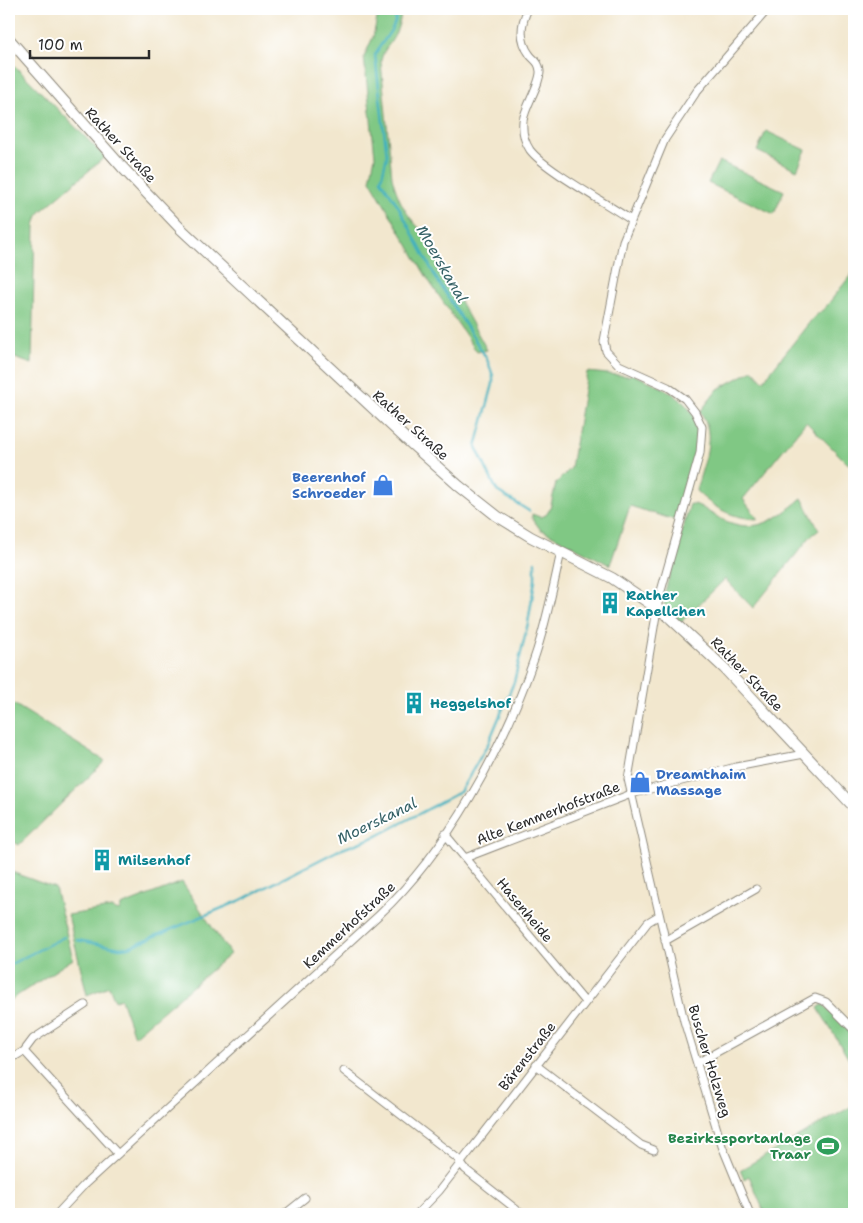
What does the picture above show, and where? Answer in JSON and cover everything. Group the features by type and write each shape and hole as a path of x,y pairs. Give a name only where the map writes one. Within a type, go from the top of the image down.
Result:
{"street":[{"path":"528,9 521,30 523,42 538,63 540,73 523,121 522,134 526,143 540,160 630,220"},
{"name":"Alte Kemmerhofstraße","path":"465,858 631,794 629,767 657,609 703,434 700,419 685,399 668,387 619,364 610,356 604,347 605,330 620,252 630,220 659,152 678,117 733,47 768,9"},
{"name":"Rather Straße","path":"9,39 122,168 182,229 355,392 481,504 511,525 612,578 657,609 711,655 854,807"},
{"name":"Rather Straße","path":"9,50 36,71"},
{"name":"Kemmerhofstraße","path":"57,1214 85,1184 394,902 410,883 463,809 496,750 534,659 561,552"},
{"path":"631,794 736,768 804,754"},
{"name":"Buscher Holzweg","path":"631,794 679,1003 722,1146 750,1214"},
{"name":"Hasenheide","path":"445,834 585,1002"},
{"path":"665,941 756,889"},
{"name":"Bärenstraße","path":"417,1214 461,1163 648,922 658,916"},
{"path":"697,1063 815,998 826,1002 854,1030"},
{"path":"9,1060 24,1051 34,1038 85,1005"},
{"path":"24,1051 118,1154"},
{"path":"536,1065 641,1145 654,1150"},
{"path":"344,1071 461,1163 522,1214"},
{"path":"285,1214 305,1198"}],"green space":[{"path":"379,9 402,9 396,33 381,62 394,184 402,205 420,229 487,350 477,352 429,281 370,180 375,156 364,57 373,37"},
{"path":"9,60 105,157 39,213 35,225 32,364 9,356"},
{"path":"766,131 806,150 797,170 757,151"},
{"path":"719,161 784,191 774,214 708,183"},
{"path":"854,271 854,461 848,464 806,422 743,499 758,519 740,517 717,508 696,491 705,461 708,441 708,431 700,412 718,389 753,370 763,381 813,318 825,308"},
{"path":"587,372 629,376 631,374 661,387 681,400 693,415 698,431 698,449 678,521 630,506 610,565 540,529 532,518 532,514 540,517 546,515 550,509 556,483 571,468"},
{"path":"802,498 819,530 810,537 753,608 725,579 681,622 666,609 663,598 690,504 699,506 727,522 751,526 771,520"},
{"path":"9,701 105,761 19,845 9,839"},
{"path":"9,871 55,888 73,959 9,1001"},
{"path":"182,882 230,954 134,1036 121,999 115,1001 109,986 87,995 68,915 111,908 119,911 121,906"},
{"path":"823,1004 854,1035 854,1068 818,1008"},
{"name":"Bezirkssportanlage Traar","path":"854,1105 854,1214 765,1214 749,1176 744,1179 740,1170"}],"waterway":[{"name":"Moerskanal","path":"396,9 393,28 375,55 387,156 381,180 397,204 436,278 487,359 493,376 493,384 476,447 497,491 529,511"},
{"name":"Moerskanal","path":"77,940 120,948 129,947 239,901 337,851 377,836 460,792 488,744 514,682 528,623 535,580 535,562"},
{"name":"Moerskanal","path":"9,965 64,937"}],"place":[{"name":"Beerenhof Schroeder","path":"383,485"},
{"name":"Rather Kapellchen","path":"610,603"},
{"name":"Heggelshof","path":"414,703"},
{"name":"Dreamthaim Massage","path":"640,782"},
{"name":"Milsenhof","path":"102,860"},
{"name":"Bezirkssportanlage Traar","path":"828,1146"}]}
